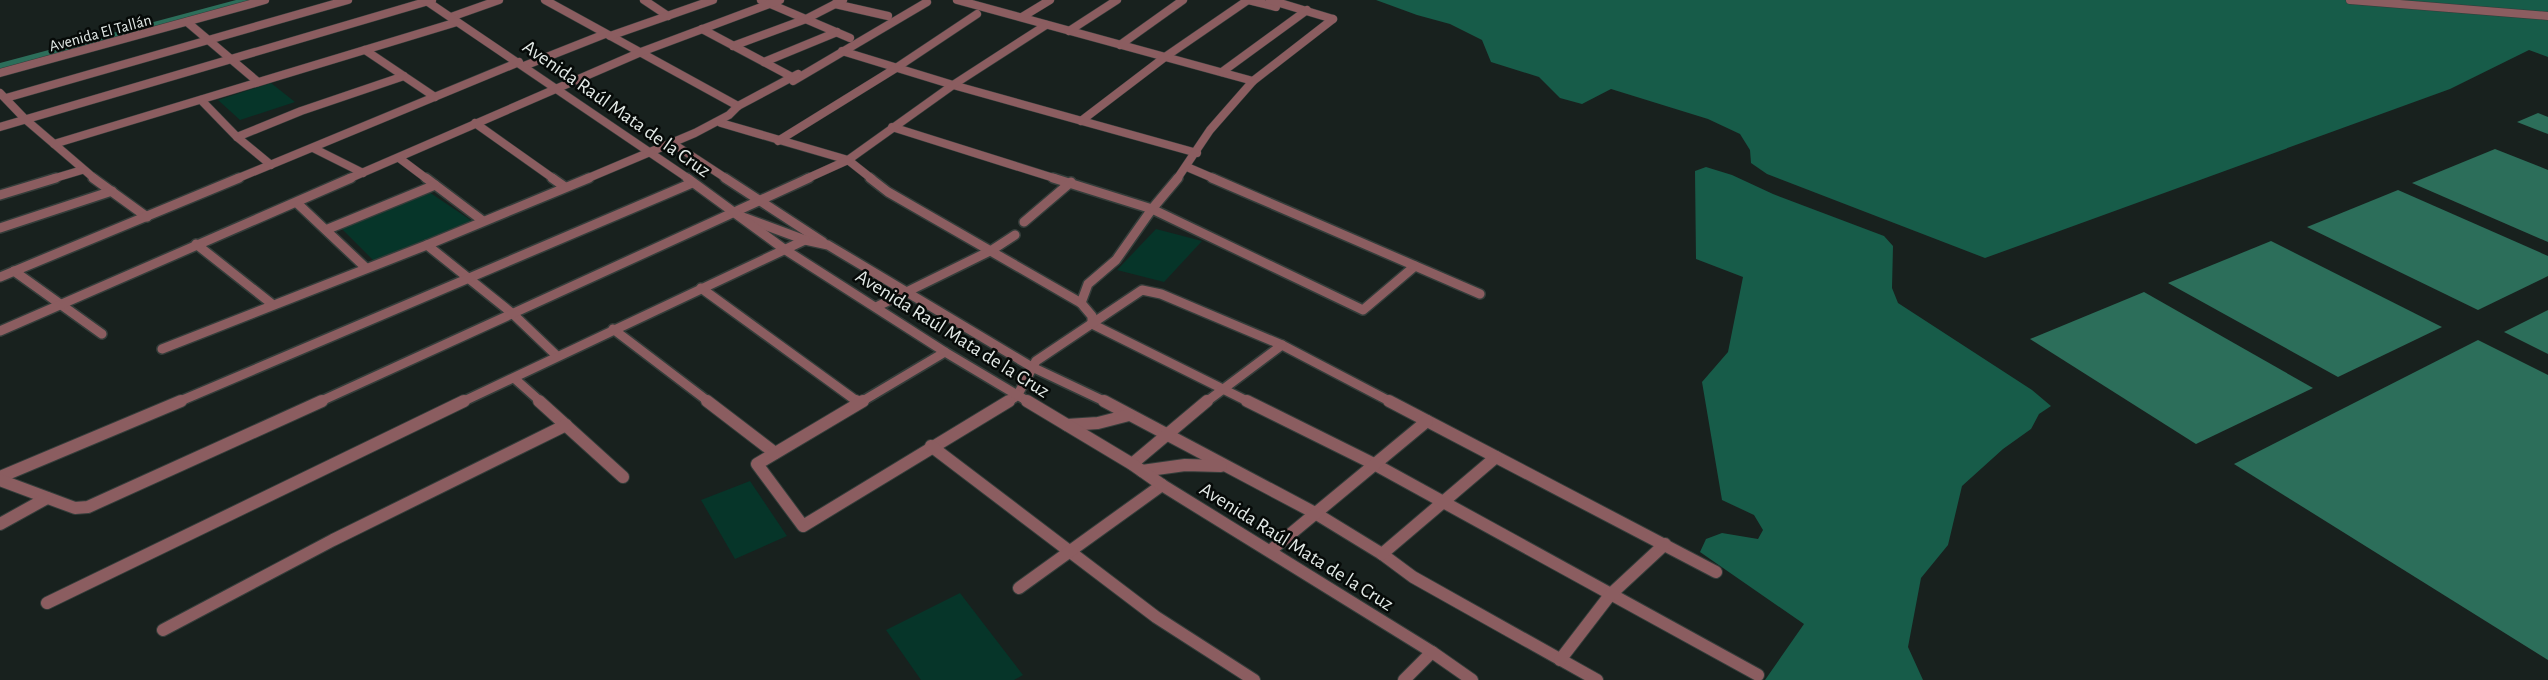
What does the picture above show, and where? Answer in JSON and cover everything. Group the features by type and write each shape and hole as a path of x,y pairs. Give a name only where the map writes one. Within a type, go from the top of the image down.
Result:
{"street":[{"name":"Avenida El Tallán","path":"0,74 265,0"},
{"path":"146,217 82,170 25,119 3,96 348,0"},
{"path":"54,144 365,50 454,20 499,0"},
{"path":"545,0 738,106"},
{"path":"644,0 668,16"},
{"path":"0,277 435,97 521,64 713,0"},
{"path":"762,0 850,38"},
{"path":"0,331 196,244 297,203 475,123 641,52 780,0"},
{"path":"733,46 806,19 843,0"},
{"path":"957,0 978,10 1022,17 1253,81"},
{"path":"778,142 896,68 978,10 988,0"},
{"path":"1022,17 1050,0"},
{"path":"1069,31 1117,0"},
{"path":"1120,45 1183,0"},
{"path":"1081,303 1088,284 1116,260 1152,209 1187,167 1216,123 1253,81 1333,19 1248,0 1164,57 1082,121"},
{"path":"1270,0 1304,12"},
{"path":"2350,0 2548,16"},
{"path":"0,127 428,1"},
{"name":"Avenida Raúl Mata de la Cruz","path":"428,1 652,152 732,213 784,249 945,352 1132,464 1162,485 1270,550 1432,652 1472,680"},
{"path":"162,348 427,245 721,123 927,2"},
{"path":"835,4 888,16"},
{"path":"1222,72 1304,12"},
{"path":"187,22 258,82"},
{"path":"0,478 75,508 88,507 101,502 848,160 953,85 1046,25"},
{"path":"695,133 729,115 738,106 766,93 795,76 702,29"},
{"path":"764,62 837,32"},
{"path":"365,50 435,97"},
{"path":"842,51 953,85 1197,153"},
{"path":"237,137 301,111 404,76"},
{"path":"201,100 237,137 271,165"},
{"path":"475,123 565,187"},
{"path":"721,123 778,142 848,160 888,192 992,250 1081,303 1092,316 1092,324"},
{"path":"892,128 1071,182 1152,209 1362,310 1415,266"},
{"path":"672,143 904,293 1032,367 1091,394 1315,513 1382,554 1413,577 1597,680"},
{"path":"313,148 363,173"},
{"path":"399,158 483,221"},
{"path":"1187,167 1480,294"},
{"path":"0,195 82,170"},
{"path":"1024,222 1071,182"},
{"path":"0,478 692,183"},
{"path":"328,229 435,185"},
{"path":"0,228 112,191"},
{"path":"297,203 328,229 366,268"},
{"path":"732,213 805,240 828,245"},
{"path":"876,307 992,250 1015,235"},
{"path":"47,603 556,356 805,240"},
{"path":"196,244 272,304"},
{"path":"427,245 512,314 556,356"},
{"path":"14,271 63,304 102,334"},
{"path":"701,288 858,402"},
{"path":"945,352 858,402 757,464 803,526 931,446 1017,396 1036,361 1142,290 1162,294 1282,345 1716,572"},
{"path":"1092,324 1224,387 1376,465 1442,503 1758,675"},
{"path":"613,329 774,453"},
{"path":"1132,464 1224,387 1282,345"},
{"path":"514,378 623,477"},
{"path":"1066,424 1088,425 1111,421 1129,415"},
{"path":"1270,550 1376,465 1427,421"},
{"path":"163,630 333,540 566,425"},
{"path":"931,446 1156,616 1254,680"},
{"path":"1382,554 1496,457"},
{"path":"1142,471 1185,464 1211,464 1229,468"},
{"path":"1019,588 1162,485"},
{"path":"0,524 47,498"},
{"path":"1560,660 1610,595 1665,544"},
{"path":"1404,680 1432,652"}],"shaded area":[{"path":"1376,0 2548,0 2548,57 2529,50 2450,89 1985,258 1767,174 1751,163 1750,150 1740,134 1708,119 1611,89 1582,104 1560,98 1539,77 1491,62 1482,40 1450,24 1417,15"},
{"path":"271,83 295,102 240,120 218,100"},
{"path":"2538,113 2548,117 2548,134 2517,122"},
{"path":"2495,149 2548,170 2548,242 2412,183"},
{"path":"1706,167 1732,175 1773,194 1884,236 1893,246 1892,288 1898,303 2032,390 2051,406 2039,414 2031,429 2003,449 1962,486 1948,545 1921,578 1908,647 1923,680 1765,680 1804,624 1700,552 1706,539 1722,533 1758,539 1763,530 1754,515 1722,500 1702,382 1728,352 1743,277 1696,259 1695,171"},
{"path":"2398,190 2548,256 2548,276 2478,310 2307,227"},
{"path":"429,192 472,221 374,261 342,229"},
{"path":"1156,229 1202,241 1164,282 1117,270"},
{"path":"2271,241 2442,327 2338,377 2168,283"},
{"path":"2144,292 2313,388 2196,444 2030,339"},
{"path":"2548,310 2548,354 2504,332"},
{"path":"2478,340 2548,375 2548,660 2234,464"},
{"path":"750,481 787,536 735,559 701,500"},
{"path":"960,593 1023,675 1014,680 921,680 886,630"}],"waterway":[{"path":"0,66 247,0"}]}
